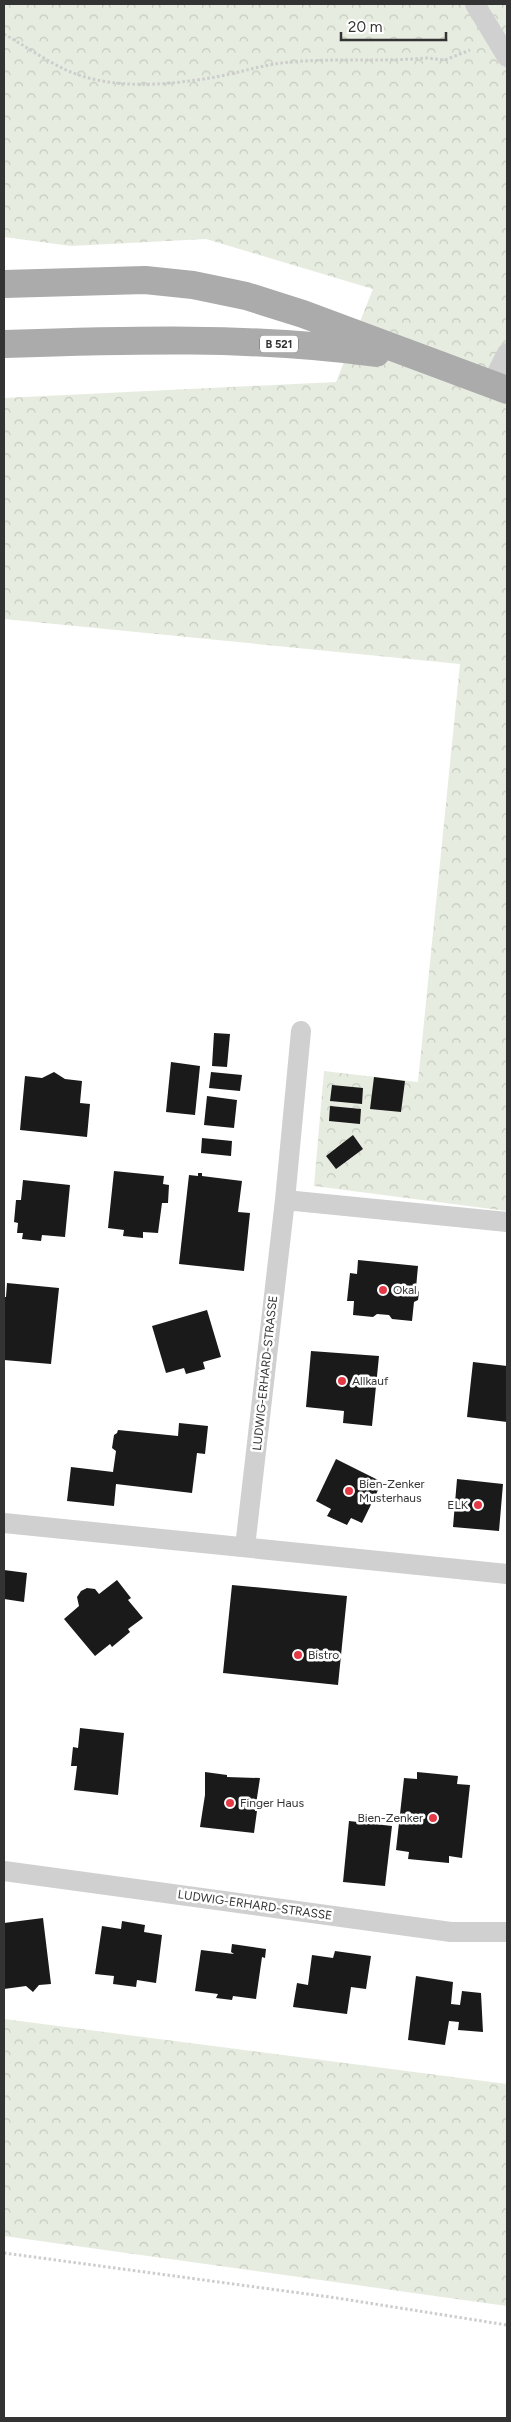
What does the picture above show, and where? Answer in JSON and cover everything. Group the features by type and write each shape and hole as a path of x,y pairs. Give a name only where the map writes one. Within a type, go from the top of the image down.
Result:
{"main road":[{"name":"B 521","path":"4,284 145,280 193,286 246,296 500,386"},
{"name":"B 521","path":"4,344 131,340 248,343 331,347 427,360"}],"lane":[{"path":"475,4 507,57"},
{"path":"500,386 507,353"},
{"name":"LUDWIG-ERHARD-STRASSE","path":"245,1547 285,1200 301,1031"},
{"path":"285,1200 507,1222"},
{"path":"4,1523 507,1574"},
{"name":"LUDWIG-ERHARD-STRASSE","path":"4,1871 450,1932 507,1932"}],"path":[{"path":"4,34 68,71 106,81 144,85 188,82 222,76 258,66 291,62 427,58 444,60 468,51 495,37"},
{"path":"4,2253 337,2298 507,2325"}],"green space":[{"path":"4,4 507,4 507,1211 314,1186 324,1071 418,1082 460,664 4,619 4,398 336,382 373,289 206,239 71,246 4,237"},
{"path":"4,2019 507,2084 507,2306 4,2236"}],"building":[{"path":"214,1033 230,1034 227,1067 212,1066"},
{"path":"171,1062 200,1066 195,1115 166,1112"},
{"path":"54,1072 65,1079 82,1081 80,1103 90,1104 87,1137 20,1130 25,1076 42,1078"},
{"path":"211,1072 242,1075 240,1091 209,1088"},
{"path":"374,1077 405,1081 401,1112 370,1109"},
{"path":"332,1085 363,1088 362,1104 330,1101"},
{"path":"207,1096 237,1100 234,1128 204,1125"},
{"path":"330,1106 361,1109 360,1124 329,1121"},
{"path":"353,1135 363,1149 336,1169 326,1156"},
{"path":"202,1138 232,1141 231,1156 201,1153"},
{"path":"114,1171 164,1176 163,1184 169,1185 168,1203 162,1203 158,1233 143,1232 143,1238 123,1236 124,1230 108,1228"},
{"path":"198,1173 202,1173 202,1176 242,1181 238,1212 250,1213 244,1271 179,1264 189,1175 198,1176"},
{"path":"23,1180 70,1185 65,1237 42,1235 41,1241 22,1239 23,1233 17,1233 18,1223 14,1222 16,1200 21,1200"},
{"name":"Okal","path":"358,1260 418,1266 416,1288 419,1292 418,1300 414,1302 412,1321 392,1319 389,1315 377,1314 373,1317 353,1315 354,1301 347,1301 350,1273 357,1274"},
{"path":"7,1283 59,1288 51,1364 4,1360 4,1297 6,1297"},
{"path":"207,1310 221,1357 203,1362 205,1369 186,1374 184,1368 166,1373 152,1326"},
{"name":"Allkauf","path":"311,1351 379,1356 372,1426 343,1423 344,1411 306,1407"},
{"path":"473,1362 507,1366 507,1422 467,1417"},
{"path":"179,1423 208,1426 205,1454 197,1453 192,1493 116,1484 114,1506 67,1501 71,1467 113,1472 116,1451 112,1448 114,1435 118,1430 178,1436"},
{"name":"Bien-Zenker Musterhaus","path":"336,1459 382,1482 362,1523 351,1518 347,1525 327,1516 331,1509 316,1501"},
{"name":"ELK","path":"457,1479 503,1484 499,1531 453,1527"},
{"path":"4,1570 27,1573 24,1602 4,1599"},
{"path":"117,1580 131,1598 128,1600 143,1618 128,1629 130,1632 112,1647 110,1644 95,1656 64,1619 79,1606 77,1597 81,1591 87,1588 95,1589 99,1594"},
{"name":"Bistro","path":"232,1585 347,1596 338,1685 223,1673"},
{"path":"80,1728 124,1733 118,1795 74,1790 77,1766 71,1766 73,1747 78,1748"},
{"name":"Finger Haus","path":"205,1772 227,1775 227,1777 260,1778 254,1833 200,1827 205,1795"},
{"name":"Bien-Zenker","path":"417,1772 458,1776 457,1784 470,1785 462,1858 449,1856 449,1863 408,1859 409,1852 396,1850 404,1778 417,1779"},
{"path":"349,1821 392,1826 385,1886 343,1882"},
{"path":"43,1918 51,1984 39,1985 33,1992 26,1986 4,1989 4,1923"},
{"path":"122,1921 145,1925 144,1932 162,1935 156,1983 137,1980 136,1987 113,1984 114,1976 95,1974 102,1926 121,1929"},
{"path":"232,1944 266,1949 265,1958 262,1957 256,1999 233,1996 232,2000 216,1998 218,1994 195,1991 201,1950 234,1954 231,1952"},
{"path":"335,1951 371,1956 366,1989 351,1987 347,2014 293,2007 297,1983 308,1985 312,1955 333,1958"},
{"path":"416,1976 453,1982 451,2004 460,2005 462,1991 481,1993 483,2032 458,2030 459,2022 449,2021 445,2045 408,2040"}],"place":[{"name":"Okal","path":"383,1290"},
{"name":"Allkauf","path":"342,1381"},
{"name":"Bien-Zenker Musterhaus","path":"349,1491"},
{"name":"ELK","path":"478,1505"},
{"name":"Bistro","path":"298,1655"},
{"name":"Finger Haus","path":"230,1803"},
{"name":"Bien-Zenker","path":"433,1818"}]}
